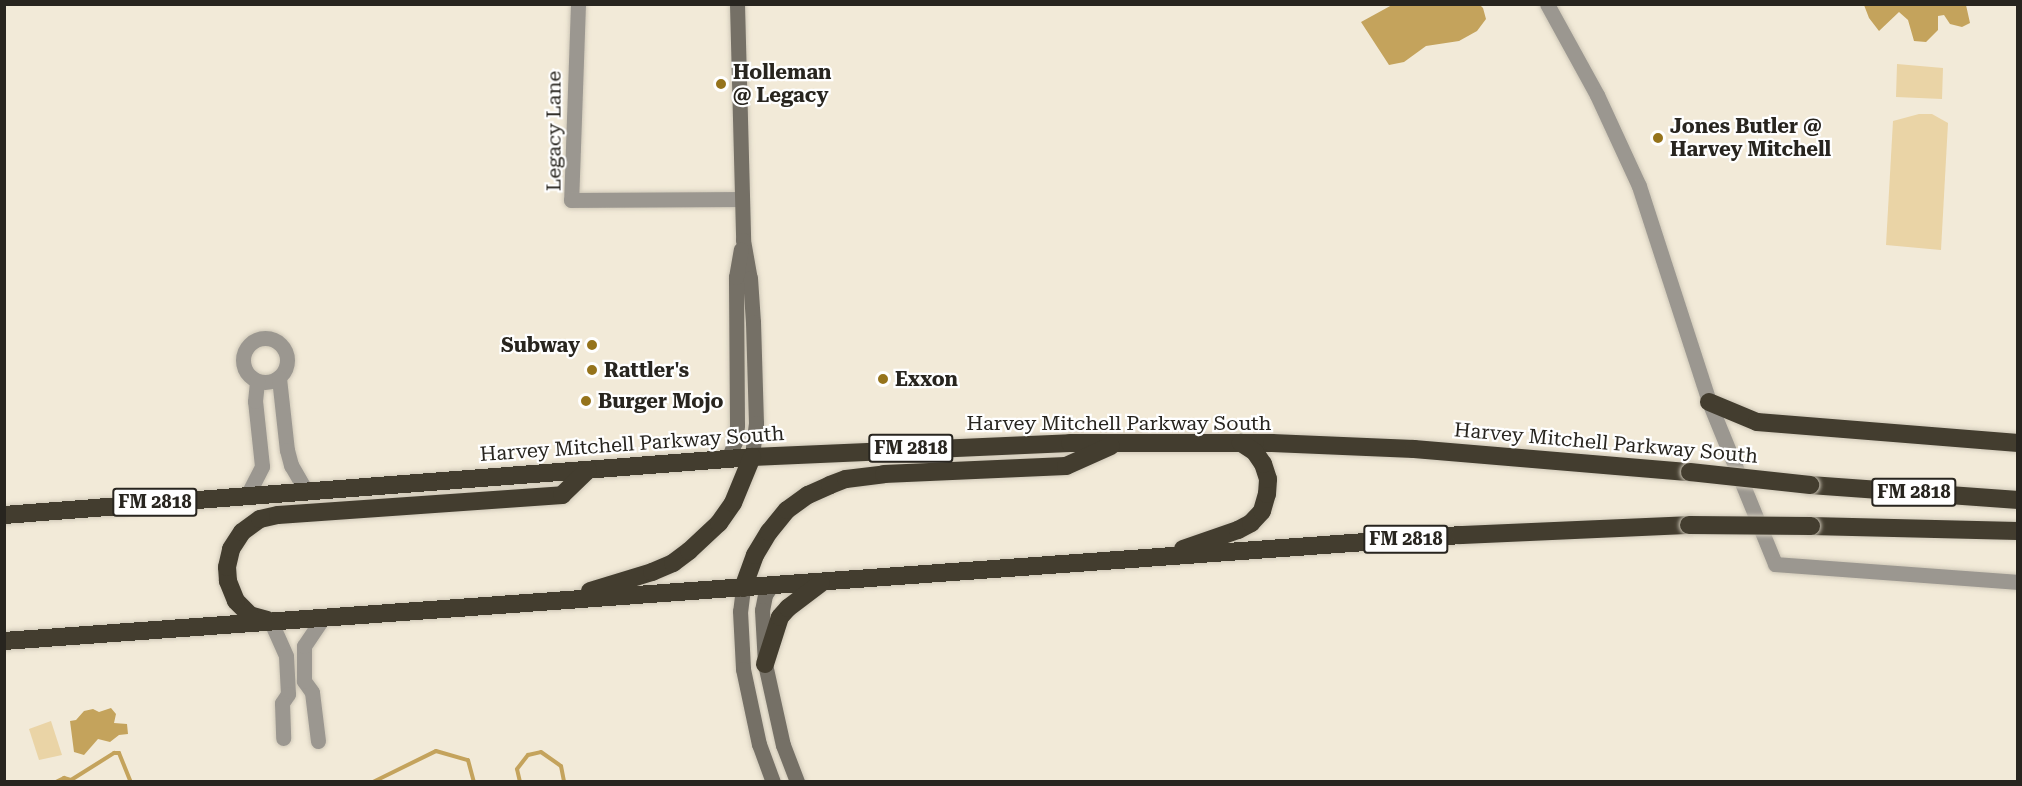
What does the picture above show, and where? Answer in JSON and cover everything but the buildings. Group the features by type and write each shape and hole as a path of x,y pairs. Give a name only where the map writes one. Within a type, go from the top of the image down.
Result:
{"highway":[{"path":"1709,402 1757,422 1881,430 1952,439 2018,443"},
{"path":"743,588 754,555 787,510 808,495 830,484 846,479 884,474 1066,466 1118,442"},
{"name":"Harvey Mitchell Parkway South","path":"4,515 248,494 752,457 948,447 1118,442 1241,443 1414,449 1690,472 1810,485 2018,500"},
{"path":"1158,557 1238,530 1251,523 1262,511 1268,487 1263,464 1255,452 1241,443"},
{"path":"547,602 631,580 673,563 719,523 742,485 752,457"},
{"path":"271,622 250,615 236,601 228,581 227,567 231,549 242,532 260,519 278,515 562,495 588,470"},
{"name":"FM 2818","path":"4,641 1460,535 1689,525 2018,531"},
{"path":"765,664 780,618 788,608 822,582"}],"street":[{"name":"Legacy Lane","path":"578,4 571,200 741,199"},
{"path":"737,4 743,240 750,278 753,322 756,423 752,457"},
{"path":"1547,4 1597,95 1639,186 1709,402 1774,564 2018,582"},
{"path":"728,459 735,442 737,425 736,277 743,240"},
{"path":"279,378 269,383 257,381 247,375 242,364 243,352 250,343 261,338 273,339 282,346 287,362 279,378 289,457 306,491"},
{"path":"248,494 262,466 255,400 257,381"},
{"path":"771,586 765,595 762,610 765,664 783,746 796,782"},
{"path":"743,588 740,610 743,669 759,744 773,782"},
{"path":"318,741 312,692 304,681 304,646 323,618"},
{"path":"271,622 286,656 288,694 282,703 283,738"}],"shaded area":[{"path":"1392,5 1480,5 1486,19 1477,31 1459,41 1426,46 1404,62 1389,65 1361,22"},
{"path":"1864,5 1966,5 1970,23 1962,27 1950,24 1944,15 1938,16 1938,30 1926,42 1914,41 1908,20 1899,12 1879,31 1869,18"},
{"path":"1897,64 1943,68 1942,99 1896,97"},
{"path":"1919,114 1932,114 1948,123 1941,250 1886,245 1893,121"},
{"path":"111,708 116,714 114,723 127,724 128,734 119,735 110,742 98,739 84,755 74,752 70,721 76,720 84,711 93,709 99,712"},
{"path":"51,721 62,755 39,760 29,729"}],"waterway":[{"path":"373,782 436,751 468,760 474,782"},
{"path":"520,782 517,769 528,755 541,752 561,766 564,782"},
{"path":"56,782 64,778 71,780 114,753 119,753 131,782"}],"place":[{"name":"Holleman @ Legacy","path":"721,84"},
{"name":"Jones Butler @ Harvey Mitchell","path":"1658,138"},
{"name":"Subway","path":"592,345"},
{"name":"Rattler's","path":"592,370"},
{"name":"Exxon","path":"883,379"},
{"name":"Burger Mojo","path":"586,401"}]}
